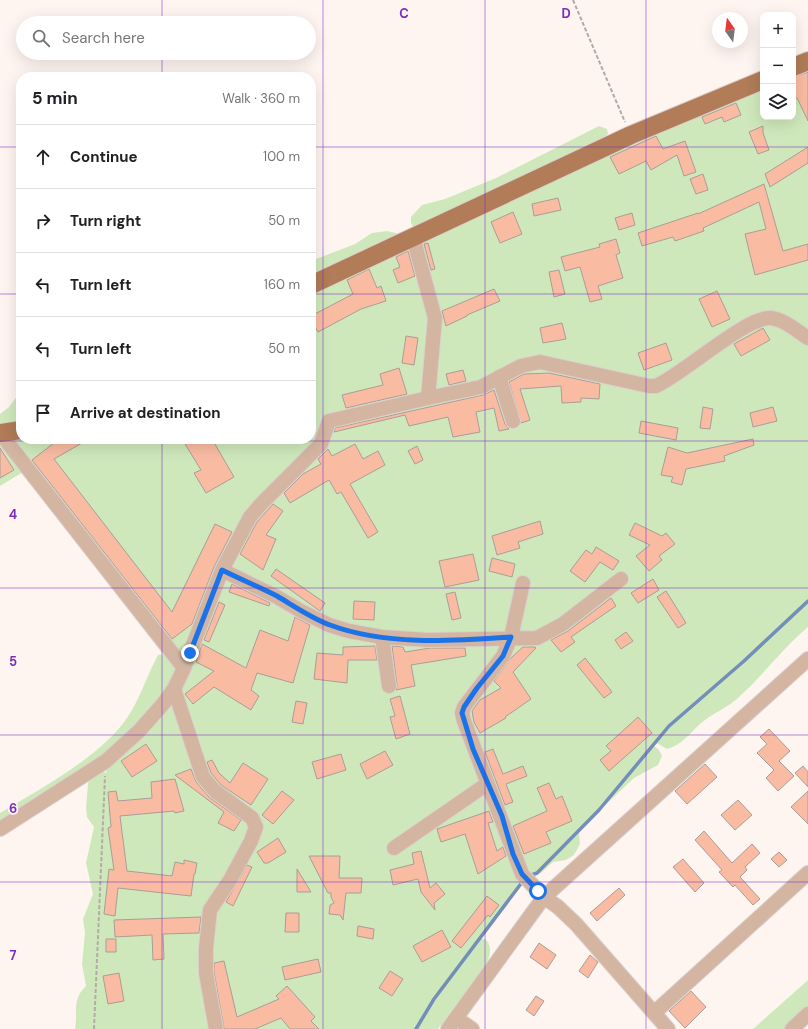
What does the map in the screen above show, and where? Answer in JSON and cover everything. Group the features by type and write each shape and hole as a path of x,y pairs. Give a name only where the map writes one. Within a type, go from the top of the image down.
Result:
{"main road":[{"path":"796,66 808,60"},
{"path":"316,283 631,135 760,81"},
{"path":"0,433 16,431"}],"street":[{"path":"413,237 435,318 428,398"},
{"path":"0,829 106,761 155,715 174,690 222,570 250,517 321,444 329,421 428,398 476,389 521,366 540,362 649,386 656,386 663,383 721,343 760,320 768,318 778,320 808,338"},
{"path":"499,377 513,421"},
{"path":"0,433 184,668"},
{"path":"222,570 277,597 301,612 329,625 349,631 382,637 450,640 511,637 532,638 543,635 563,624 621,579"},
{"path":"523,583 511,637 503,656 477,688 464,707 462,713 473,749 502,816 513,854 522,874 541,894 576,924 668,1029"},
{"path":"382,637 389,686"},
{"path":"472,1029 452,1024 541,894 808,659"},
{"path":"174,690 203,777 215,791 252,818 256,827 251,841 230,880 210,910 206,948 206,973 216,1029"},
{"path":"394,848 487,784"},
{"path":"654,1013 808,873"},
{"path":"792,1029 808,1014"}],"path":[{"path":"573,0 631,135"},
{"path":"94,1029 106,761"}],"green space":[{"path":"808,55 808,627 740,696 705,720 681,742 667,749 655,742 653,745 659,750 662,756 658,765 634,778 582,827 579,832 580,844 574,855 566,860 553,862 541,873 526,878 478,939 485,939 488,942 490,953 487,964 438,1029 75,1029 77,1000 86,986 82,964 85,933 83,919 93,894 86,863 94,827 87,817 86,808 88,783 94,774 103,771 106,773 107,762 126,741 0,824 0,813 51,783 101,746 132,711 158,655 165,654 28,469 0,486 0,432 16,437 16,444 316,444 316,259 355,244 372,233 387,231 400,234 760,77 760,120 796,120 796,61"},
{"path":"599,126 607,129 608,134 603,138 414,228 411,223 411,217 422,205 445,199 496,178"},
{"path":"16,398 16,423 5,426 0,423 0,414 9,407"},
{"path":"808,980 808,1007 785,1029 753,1029"}],"building":[{"path":"808,72 808,121 796,98 796,76"},
{"path":"736,103 741,115 724,122 722,117 705,124 702,117"},
{"path":"763,126 763,133 769,150 758,154 749,132"},
{"path":"656,136 663,149 685,141 696,172 684,176 677,155 651,170 646,161 619,174 610,157"},
{"path":"808,147 808,163 770,187 765,174"},
{"path":"703,174 708,190 696,194 690,179"},
{"path":"764,184 783,251 808,244 808,260 755,275 745,234 766,229 759,202 703,228 704,231 675,241 673,237 642,246 638,233 698,214"},
{"path":"558,198 561,210 534,216 532,204"},
{"path":"513,212 522,234 500,243 491,222"},
{"path":"632,213 635,225 619,230 615,218"},
{"path":"616,239 620,253 616,255 623,278 598,286 602,299 590,302 580,267 565,271 561,257 600,247 599,244"},
{"path":"428,243 435,269 431,270 424,244"},
{"path":"408,251 415,276 398,283 393,270 400,267 396,257"},
{"path":"369,269 377,288 381,286 386,301 361,309 318,332 316,329 316,313 353,294 347,280"},
{"path":"559,270 565,294 554,297 549,272"},
{"path":"494,289 500,301 446,326 442,311"},
{"path":"717,291 730,319 712,327 699,299"},
{"path":"562,323 566,339 543,343 540,328"},
{"path":"763,328 770,340 741,356 734,344"},
{"path":"406,336 418,338 414,365 402,363"},
{"path":"666,343 672,360 644,370 638,353"},
{"path":"399,368 407,394 346,408 342,395 383,385 380,374"},
{"path":"463,370 466,381 449,385 446,374"},
{"path":"549,373 600,384 599,399 581,398 581,402 562,403 561,386 520,389 530,420 521,423 509,382 524,374"},
{"path":"494,390 505,424 509,429 499,431 494,408 476,412 480,432 453,437 448,417 409,426 405,415 334,432 335,428 483,395"},
{"path":"703,407 713,409 710,429 700,428"},
{"path":"773,407 777,421 753,427 750,413"},
{"path":"641,421 678,428 676,440 639,433"},
{"path":"753,439 754,445 724,456 725,461 686,469 682,485 671,482 673,477 661,475 668,447 687,453"},
{"path":"53,444 80,444 54,459 172,612 215,524 232,532 214,567 192,624 172,639 32,460"},
{"path":"185,444 215,444 234,477 206,493 194,473 201,470"},
{"path":"355,444 363,459 378,451 385,465 350,484 378,532 368,538 341,492 337,494 329,480 290,503 284,493 303,474 321,464 318,459 328,449 332,456"},
{"path":"417,446 423,460 415,464 408,451"},
{"path":"0,448 14,470 0,478"},
{"path":"273,504 283,511 266,535 276,539 263,570 240,554 257,522"},
{"path":"540,521 543,534 518,542 520,548 497,555 492,536"},
{"path":"635,523 662,536 666,533 675,544 659,556 662,560 649,571 636,556 650,545 629,535"},
{"path":"596,547 619,561 613,570 600,562 585,582 570,571 586,550 592,554"},
{"path":"473,554 479,580 445,587 439,561"},
{"path":"492,558 515,564 512,577 489,571"},
{"path":"276,569 325,603 320,611 271,576"},
{"path":"653,579 659,590 638,603 631,593"},
{"path":"232,584 270,603 269,606 229,592"},
{"path":"666,591 686,623 678,628 657,597"},
{"path":"455,592 461,618 452,620 446,594"},
{"path":"611,598 616,606 571,637 575,642 561,652 551,640 568,631"},
{"path":"354,601 375,602 374,620 353,619"},
{"path":"219,602 225,605 209,642 204,640"},
{"path":"295,617 310,625 293,683 257,673 251,690 259,696 251,710 214,687 193,704 185,694 214,671 196,662 202,644 246,668 260,630 288,641"},
{"path":"626,632 633,641 621,649 615,640"},
{"path":"375,646 377,660 348,660 347,683 314,679 317,653 343,655 343,647"},
{"path":"392,646 403,647 405,652 430,648 465,648 466,656 411,665 415,686 396,690 397,685"},
{"path":"523,647 536,648 513,672 531,699 505,717 506,718 480,733 474,722 472,711 480,700 501,688 494,681 511,658"},
{"path":"585,658 612,692 604,698 577,665"},
{"path":"400,696 410,734 396,739 390,717 395,716 390,699"},
{"path":"296,701 307,703 303,724 292,722"},
{"path":"638,717 652,733 609,771 600,760 611,751 606,746"},
{"path":"769,729 790,751 779,761 794,776 778,791 766,778 774,770 757,753 767,744 760,737"},
{"path":"146,744 157,761 132,777 121,761"},
{"path":"493,749 503,774 523,766 527,776 506,784 513,802 505,805 485,752"},
{"path":"385,751 393,765 367,779 360,764"},
{"path":"341,754 346,770 317,779 312,762"},
{"path":"212,760 219,773 230,783 243,763 268,779 251,805 221,785 211,773 207,762"},
{"path":"705,764 717,777 687,804 675,791"},
{"path":"803,766 808,772 808,787 795,773"},
{"path":"191,769 196,782 209,797 241,820 234,831 218,823 224,812 175,775"},
{"path":"175,779 184,811 175,813 174,811 120,816 127,871 172,876 175,862 184,864 184,860 197,863 191,896 118,888 115,916 104,914 109,869 114,870 108,828 111,827 108,792 116,791 118,801 152,798 151,782"},
{"path":"549,783 556,799 562,796 572,821 546,832 551,843 524,854 513,826 547,811 537,788"},
{"path":"282,791 294,800 273,824 262,815"},
{"path":"808,791 808,824 791,807"},
{"path":"738,800 752,815 735,830 721,815"},
{"path":"489,811 493,822 488,823 497,851 503,847 506,856 478,874 465,834 441,842 437,829"},
{"path":"704,831 732,863 752,844 760,853 745,867 747,870 740,877 760,899 753,905 735,885 733,887 719,872 722,870 695,840"},
{"path":"278,838 286,852 268,863 264,863 257,852"},
{"path":"421,851 430,888 436,883 445,894 434,903 435,910 421,892 418,879 393,885 390,870 414,864 412,853"},
{"path":"779,852 787,860 779,867 771,859"},
{"path":"309,856 340,856 339,878 362,878 361,893 346,893 343,920 340,915 329,914 330,905 334,903 331,893 328,893"},
{"path":"683,859 704,883 695,892 673,867"},
{"path":"247,865 252,867 233,906 226,902"},
{"path":"297,869 311,892 297,892"},
{"path":"619,888 625,895 597,921 590,913"},
{"path":"487,896 499,905 490,917 488,915 461,948 452,941"},
{"path":"286,913 299,913 299,932 285,932"},
{"path":"201,917 199,933 163,934 164,959 153,960 152,935 115,937 114,920"},
{"path":"358,926 374,929 373,939 357,936"},
{"path":"442,930 451,947 422,962 413,946"},
{"path":"106,939 116,939 116,952 106,952"},
{"path":"539,943 556,955 547,969 530,957"},
{"path":"590,955 598,962 588,978 579,971"},
{"path":"318,959 321,972 285,980 282,967"},
{"path":"224,961 237,1017 279,999 276,996 287,986 315,1017 311,1021 319,1029 290,1029 281,1018 255,1029 224,1029 214,972 214,963"},
{"path":"390,971 403,979 392,996 379,988"},
{"path":"119,973 124,1001 108,1004 103,976"},
{"path":"691,991 706,1007 685,1028 669,1011"},
{"path":"536,996 544,1001 534,1016 526,1010"}],"waterway":[{"path":"529,876 537,873 599,810 669,726 744,661 808,601"},
{"path":"416,1029 434,999 523,881"}],"route":[{"path":"190,653 222,570 277,597 301,612 329,625 349,631 382,637 428,640 511,637 503,656 477,688 464,707 462,713 473,749 502,816 513,854 522,874 538,891"}]}
